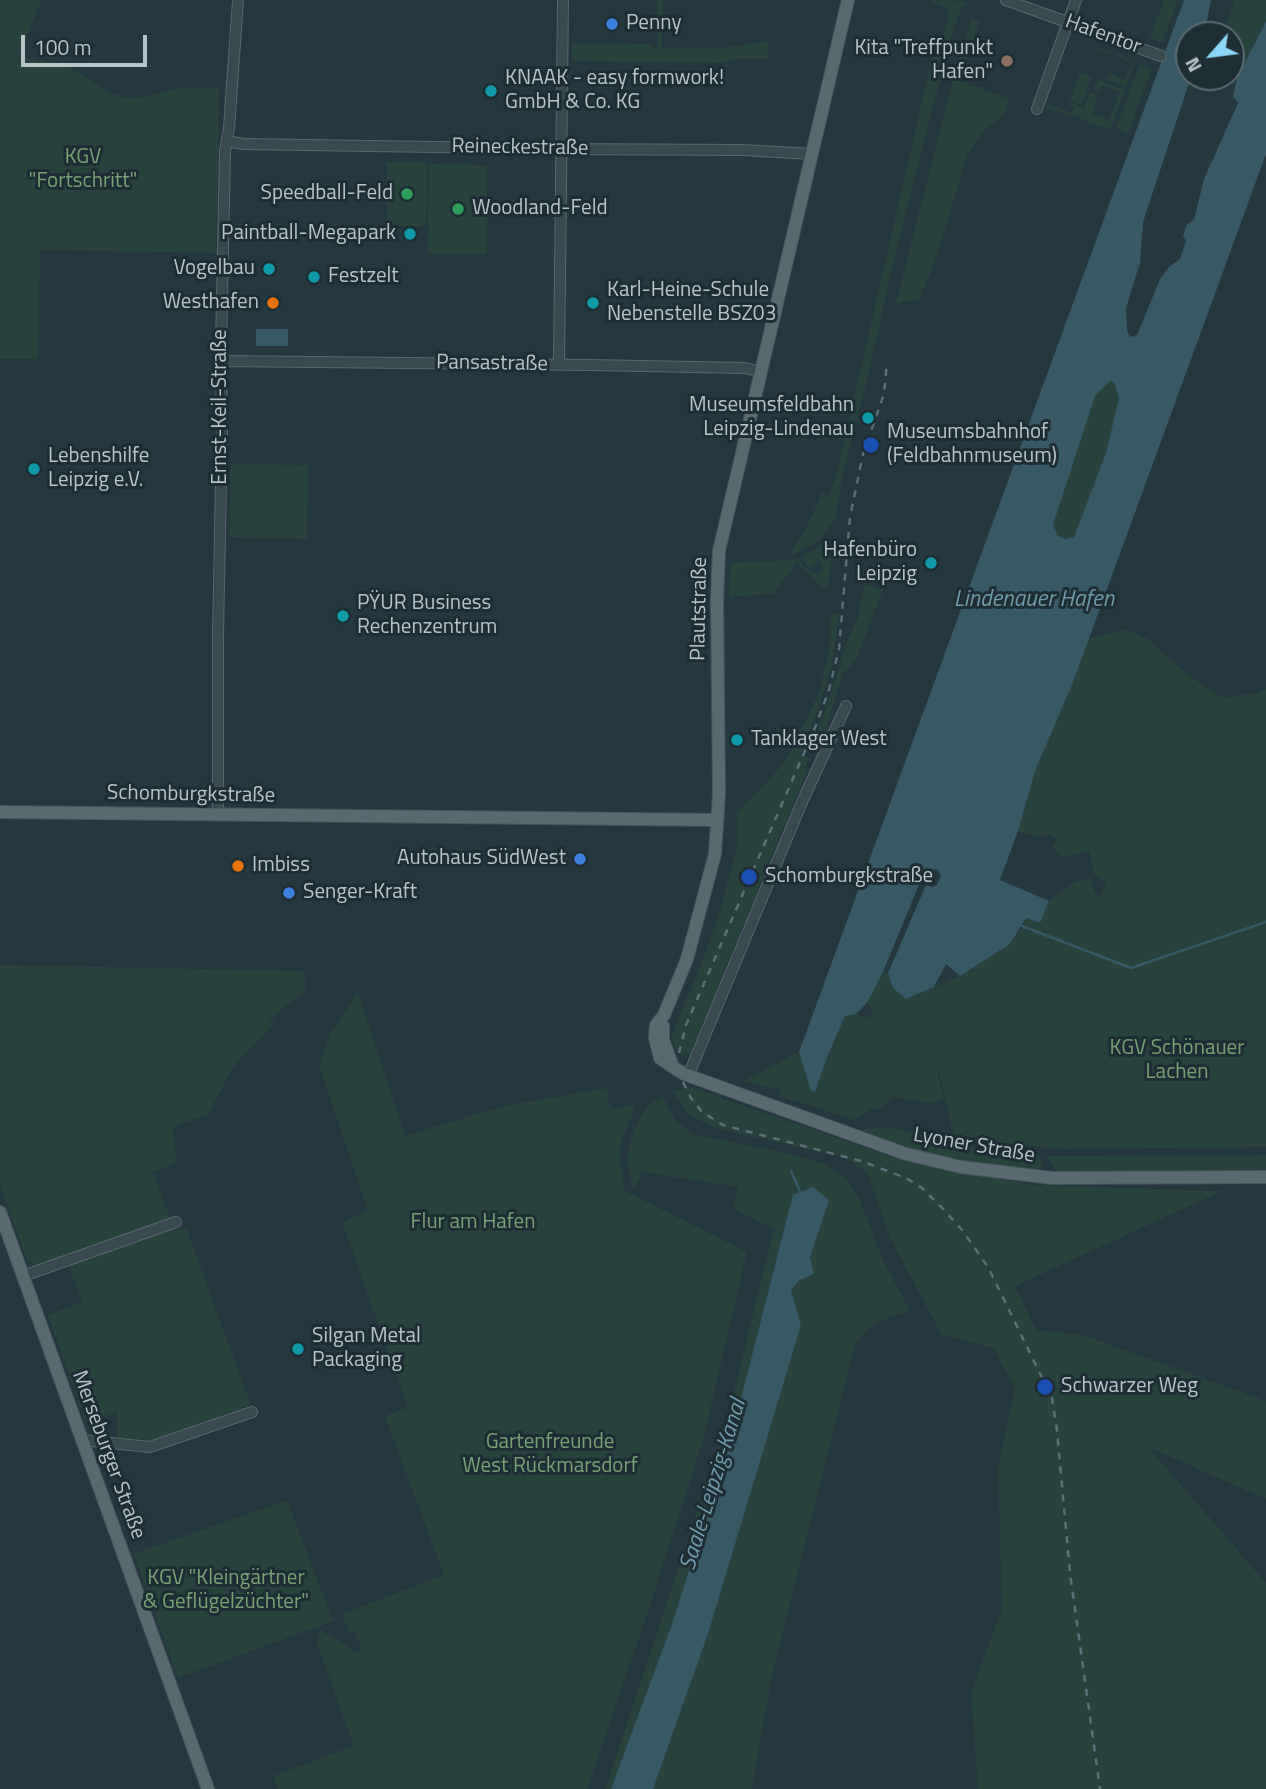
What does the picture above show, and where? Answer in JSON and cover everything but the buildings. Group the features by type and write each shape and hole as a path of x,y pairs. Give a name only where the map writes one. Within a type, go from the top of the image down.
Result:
{"main road":[{"name":"Plautstraße","path":"681,1071 660,1058 656,1048 656,1025 664,1015 687,959 715,854 718,820 719,551 848,0"},
{"name":"Schomburgkstraße","path":"0,812 718,820"},
{"name":"Lyoner Straße","path":"681,1071 894,1150 961,1167 1052,1178 1266,1177"},
{"name":"Merseburger Straße","path":"0,1212 208,1789"}],"street":[{"name":"Ernst-Keil-Straße","path":"218,815 227,141 238,0"},
{"path":"559,365 563,0"},
{"name":"Hafentor","path":"1006,0 1161,56"},
{"path":"1037,108 1076,0"},
{"name":"Reineckestraße","path":"227,141 243,144 812,153"},
{"name":"Pansastraße","path":"222,361 746,368 761,372"},
{"path":"681,1071 846,706"},
{"path":"23,1276 176,1222"},
{"path":"82,1440 150,1447 252,1412"}],"green space":[{"name":"KGV \"Fortschritt\"","path":"0,0 42,0 18,57 63,64 113,94 128,98 145,97 181,88 219,88 216,253 40,250 38,359 0,359"},
{"path":"657,0 663,0 662,48 724,48 768,41 768,59 739,59 720,63 572,61 572,43 652,44 652,47 657,47"},
{"path":"929,0 967,1 960,12 950,41 893,263 843,473 835,519 819,541 789,557 822,493 829,496 836,476 935,45 941,43 948,20 947,9"},
{"path":"1164,0 1178,0 1162,43 1150,38"},
{"path":"1235,0 1266,0 1266,21 1245,62 1245,21 1227,21"},
{"path":"972,18 979,22 961,81 1010,99 1003,116 984,130 968,153 937,256 919,300 896,303 953,79"},
{"path":"1092,45 1135,61 1126,87 1107,80 1110,73 1126,80 1133,61 1103,50 1102,52 1093,46 1091,48"},
{"path":"1140,64 1152,69 1128,133 1116,128"},
{"path":"1080,73 1091,77 1081,105 1070,101"},
{"path":"1098,80 1125,90 1110,130 1080,119 1081,117 1076,118 1046,107 1047,104 1072,113 1074,107 1069,103 1084,108 1090,92 1098,95 1092,113 1109,120 1120,92 1102,85 1099,92 1094,90"},
{"name":"Speedball-Feld","path":"387,162 427,162 426,226 387,226"},
{"name":"Woodland-Feld","path":"429,164 487,165 487,254 428,254"},
{"path":"1116,358 1119,399 1106,453 1074,537 1066,539 1058,536 1053,525 1086,422 1071,425"},
{"path":"231,464 308,465 307,539 229,537"},
{"path":"822,544 832,551 828,587 822,588 797,562 773,594 729,597 731,563 798,558 804,567 818,574 822,570 821,563 817,561 808,567 801,557"},
{"path":"864,584 883,590 856,660 843,674 822,740 815,737 844,649 858,617"},
{"path":"839,613 832,667 800,754 811,759 810,762 807,762 804,768 807,770 692,1051 682,1055 671,1037 721,908 737,846 737,813 769,781 791,752 820,690 829,651 831,614"},
{"name":"KGV Schönauer Lachen","path":"1127,630 1148,639 1184,672 1223,698 1266,689 1266,1147 1064,1149 1009,1144 953,1134 939,1071 950,1060 937,1071 944,1098 933,1103 892,1097 881,1109 871,1109 854,1120 780,1096 781,1090 744,1081 799,1052 811,1090 815,1092 845,1016 856,1014 869,1018 873,1012 867,1003 883,972 888,973 893,988 906,999 960,976 1010,944 1026,918 1040,923 1049,901 1075,882 1091,878 1094,892 1099,899 1106,882 1094,874 1089,851 1061,858 1052,845 1059,839 1049,834 1037,837 1018,831 1035,771 1089,638"},
{"path":"0,965 305,971 305,991 269,1019 275,1022 233,1067 208,1114 173,1127 176,1163 153,1172 175,1231 186,1228 251,1405 153,1440 117,1438 117,1412 86,1423 48,1315 82,1302 65,1256 36,1266 27,1260 0,1185"},
{"name":"Gartenfreunde West Rückmarsdorf","path":"358,992 405,1136 504,1106 607,1088 609,1104 614,1109 632,1105 635,1109 621,1141 620,1160 625,1191 747,1252 703,1440 587,1789 278,1789 273,1776 354,1746 317,1644 320,1630 357,1652 362,1651 355,1631 349,1633 342,1614 444,1575 385,1416 408,1407 342,1222 368,1211 319,1065 331,1032"},
{"path":"690,1087 895,1158 1032,1185 1222,1191 1015,1286 1036,1330 1083,1335 1266,1401 1266,1499 1148,1447 1266,1583 1266,1789 978,1789 971,1693 1002,1608 998,1467 1015,1388 993,1348 942,1335 890,1238 867,1172 842,1157 712,1127 688,1114 673,1091"},
{"path":"663,1097 675,1120 692,1134 825,1164 844,1176 859,1198 883,1260 910,1311 875,1323 855,1344 772,1674 752,1789 653,1789 708,1634 801,1325 791,1291 800,1280 814,1274 810,1257 829,1200 813,1187 673,1621 611,1789 605,1789 725,1428 774,1229 733,1208 739,1187 643,1172 633,1190 627,1161 630,1143 648,1105"},
{"path":"881,1127 989,1150 1039,1155 1043,1168 1014,1169 961,1160 914,1150 858,1130"},
{"path":"1266,1155 1266,1172 1057,1172 1046,1156"},
{"name":"KGV \"Kleingärtner & Geflügelzüchter\"","path":"287,1500 333,1621 178,1678 134,1554"}],"water":[{"name":"Lindenauer Hafen","path":"1184,0 1211,0 1207,21 1176,21"},
{"name":"Lindenauer Hafen","path":"1266,21 1266,154 1072,685 1035,771 1018,831 1000,880 1049,901 1040,923 1026,918 1010,944 960,976 946,964 934,987 906,999 893,988 888,973 926,885 937,885 941,876 937,869 925,870 883,972 867,1003 856,1014 845,1016 815,1092 811,1091 799,1052 1175,25 1175,91 1186,91 1143,222 1140,263 1126,308 1130,337 1137,335 1160,279 1169,267 1180,259 1186,241 1183,236 1187,224 1194,220 1204,179 1238,103 1233,97 1234,91 1245,91 1245,62","holes":["1111,380 1119,398 1106,453 1074,537 1066,539 1058,536 1053,525 1095,396"]},
{"path":"256,329 288,329 288,346 256,346"},
{"path":"813,1187 829,1200 810,1257 814,1274 800,1280 791,1290 801,1325 708,1634 653,1789 611,1789 673,1621 733,1430 793,1195"}],"waterway":[{"path":"1022,926 1131,968 1266,922"},
{"path":"791,1171 801,1194"}],"railway":[{"path":"679,1053 686,1025 829,690 839,649 850,517 863,454 884,394 887,362"},
{"path":"683,1082 702,1112 723,1125 861,1161 906,1178 922,1188 943,1209 962,1230 988,1267 1052,1398 1070,1573 1100,1789"}],"place":[{"name":"Penny","path":"612,24"},
{"name":"Kita \"Treffpunkt Hafen\"","path":"1007,61"},
{"name":"KNAAK - easy formwork! GmbH & Co. KG","path":"491,91"},
{"name":"Speedball-Feld","path":"407,194"},
{"name":"Woodland-Feld","path":"458,209"},
{"name":"Paintball-Megapark","path":"410,234"},
{"name":"Vogelbau","path":"269,269"},
{"name":"Festzelt","path":"314,277"},
{"name":"Westhafen","path":"273,303"},
{"name":"Karl-Heine-Schule Nebenstelle BSZ03","path":"593,303"},
{"name":"Museumsfeldbahn Leipzig-Lindenau","path":"868,418"},
{"name":"Museumsbahnhof (Feldbahnmuseum)","path":"871,445"},
{"name":"Lebenshilfe Leipzig e.V.","path":"34,469"},
{"name":"Hafenbüro Leipzig","path":"931,563"},
{"name":"PŸUR Business Rechenzentrum","path":"343,616"},
{"name":"Tanklager West","path":"737,740"},
{"name":"Autohaus SüdWest","path":"580,859"},
{"name":"Imbiss","path":"238,866"},
{"name":"Schomburgkstraße","path":"749,877"},
{"name":"Senger-Kraft","path":"289,893"},
{"name":"Silgan Metal Packaging","path":"298,1349"},
{"name":"Schwarzer Weg","path":"1045,1387"}],"park label":[{"name":"Flur am Hafen","path":"473,1223"}],"water label":[{"name":"Saale-Leipzig-Kanal","path":"714,1485"}]}
